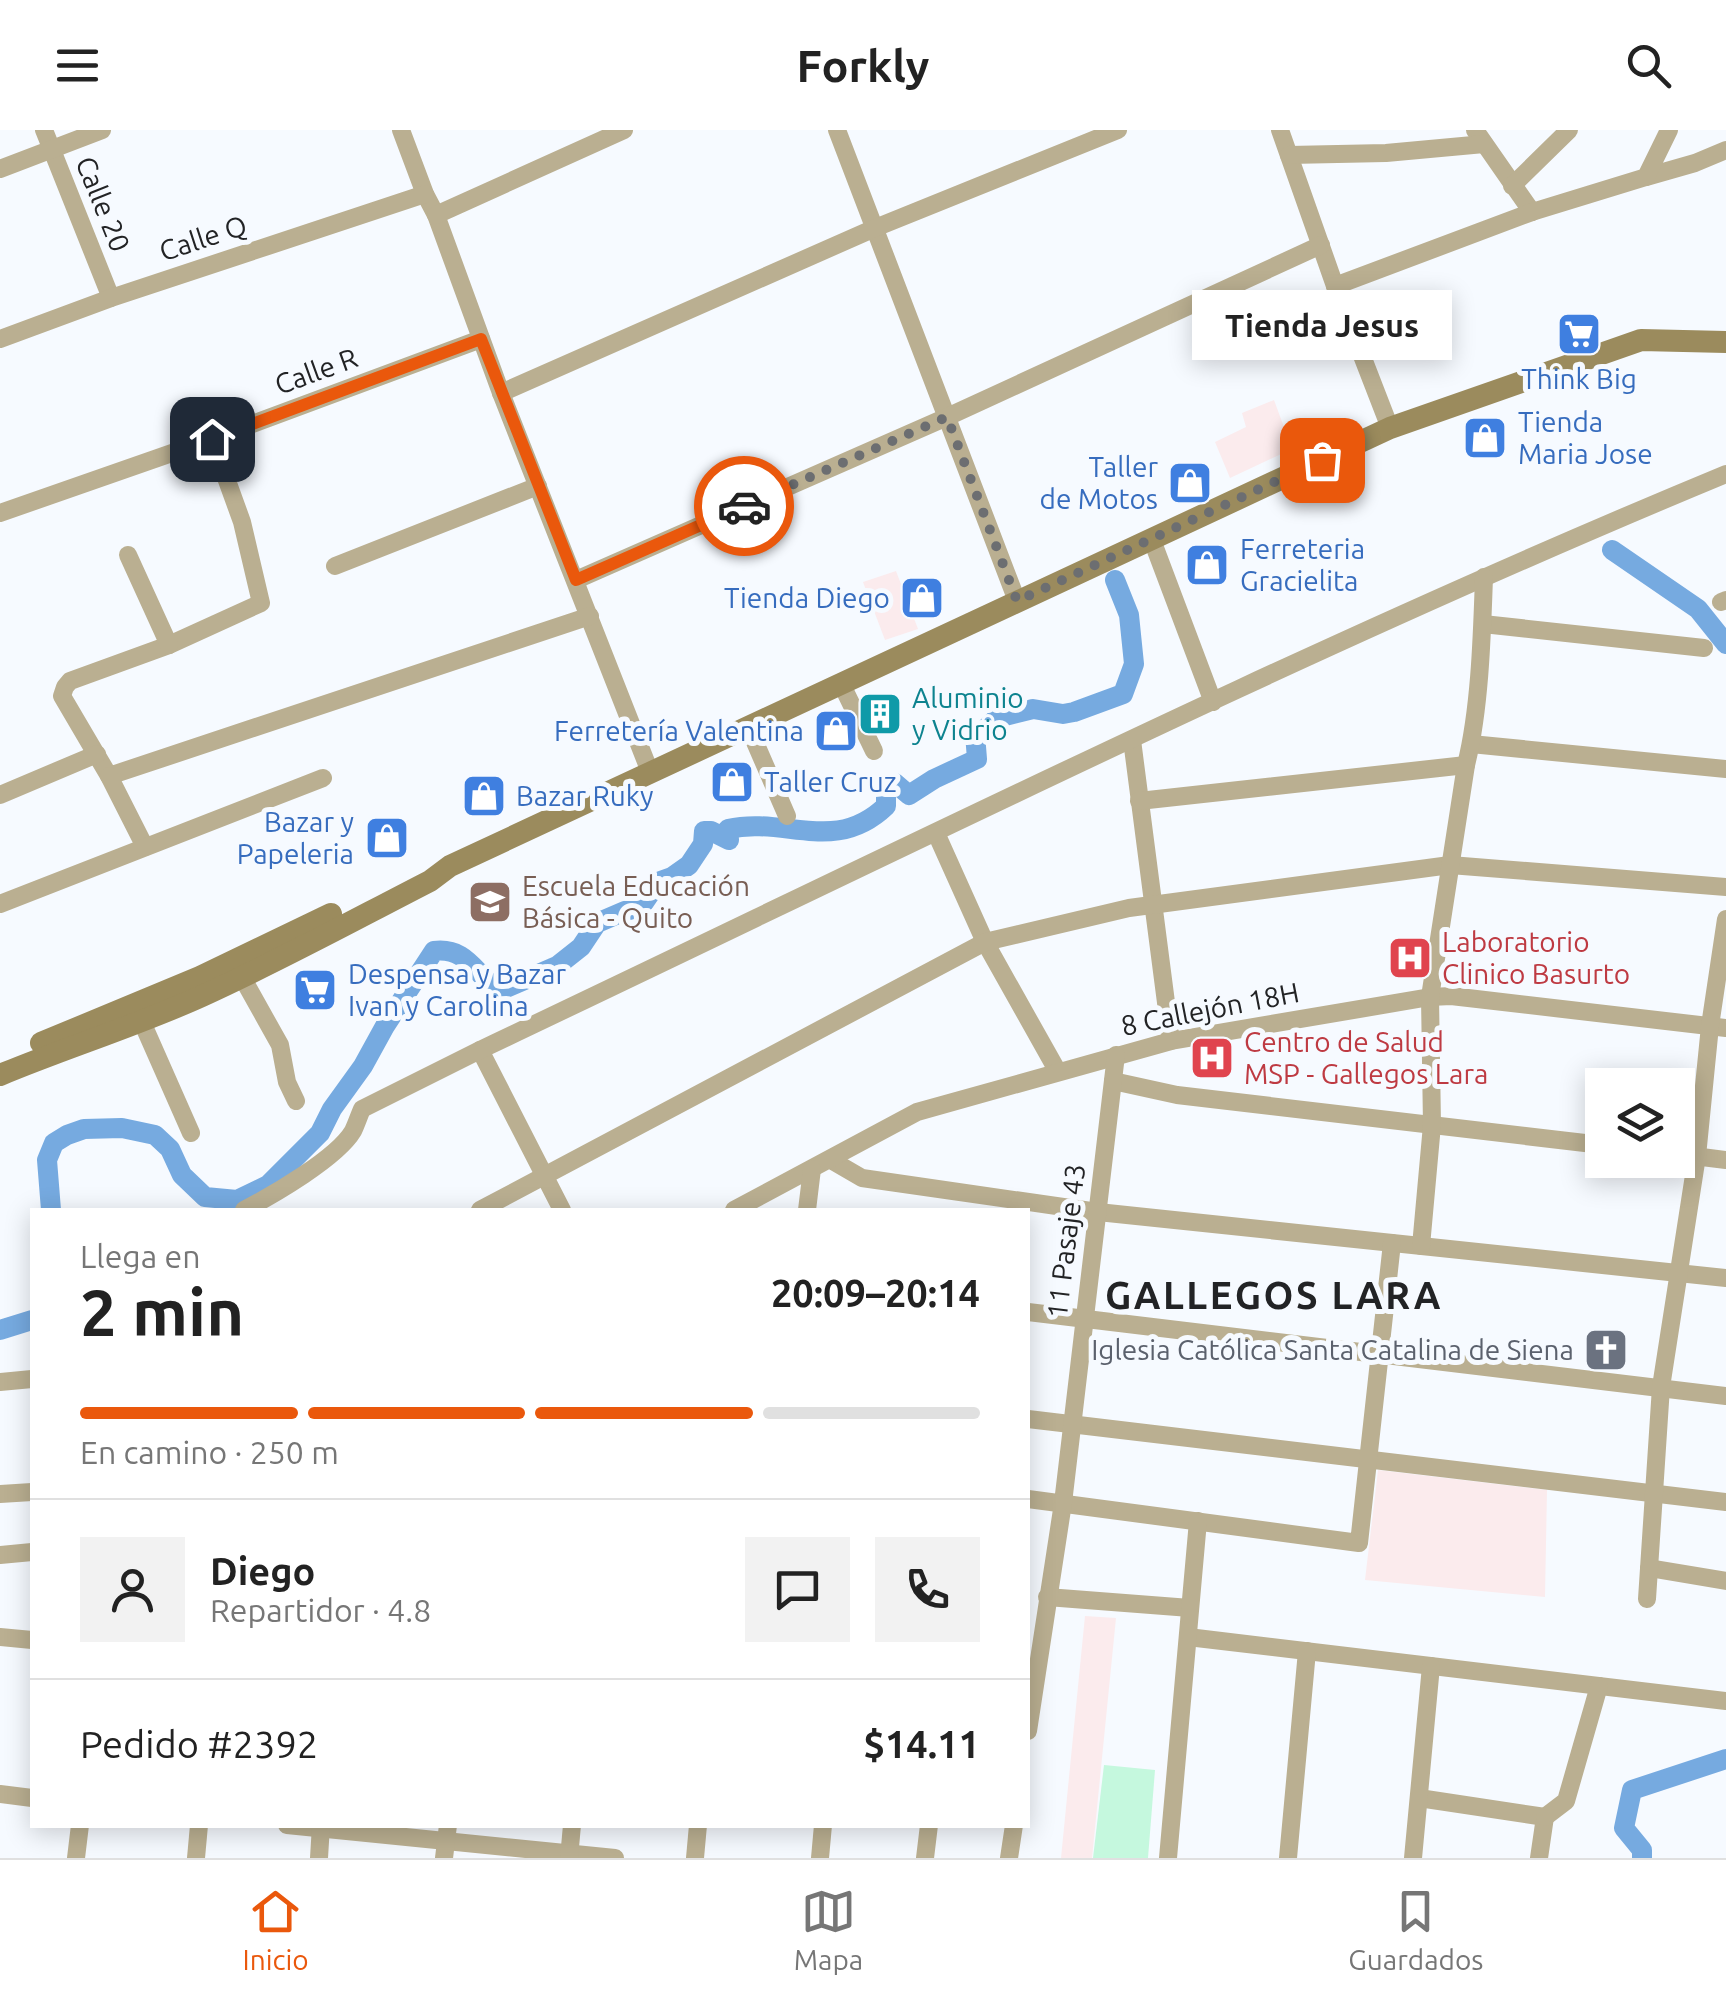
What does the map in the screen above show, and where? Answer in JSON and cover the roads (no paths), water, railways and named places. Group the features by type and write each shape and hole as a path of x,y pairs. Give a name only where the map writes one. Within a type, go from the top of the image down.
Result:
{"street":[{"name":"Calle 20","path":"44,130 111,298"},
{"path":"0,169 102,130"},
{"path":"401,130 650,772"},
{"path":"436,215 624,130"},
{"path":"838,130 1017,601"},
{"path":"501,392 875,228 1118,130"},
{"path":"1280,130 1390,428"},
{"path":"1512,186 1569,130"},
{"path":"1646,176 1669,130"},
{"path":"1289,155 1386,153 1480,137 1532,212"},
{"path":"1335,286 1532,212 1726,150"},
{"name":"Calle Q","path":"0,339 425,194"},
{"path":"576,580 947,417 1321,244"},
{"name":"Calle R","path":"0,513 481,339"},
{"path":"0,1060 142,1022 242,977 430,881 450,866 1390,428 1641,340 1726,342"},
{"path":"145,848 62,696 70,681 169,645 261,604 242,522 212,439"},
{"path":"271,1204 334,1152 352,1133 362,1109 1212,702 1484,577 1726,474"},
{"path":"335,566 538,486"},
{"path":"1152,540 1212,702"},
{"path":"128,555 169,645"},
{"path":"1421,1246 1432,1125 1430,997 1471,744 1484,577"},
{"path":"108,776 590,616"},
{"path":"1482,624 1704,648"},
{"path":"841,683 874,751"},
{"path":"748,726 787,816"},
{"path":"1132,740 1171,1041"},
{"path":"1471,744 1726,769"},
{"path":"0,794 97,754"},
{"path":"1139,801 1466,765"},
{"path":"0,904 323,778"},
{"path":"936,834 985,942 1058,1072"},
{"path":"484,1208 985,942 1129,908 1450,865 1726,887"},
{"path":"0,1075 40,1051 422,872 450,866"},
{"path":"1647,1599 1661,1387 1718,1027 1726,918"},
{"path":"242,977 280,1045 287,1082 296,1100"},
{"name":"8 Callejón 18H","path":"738,1208 917,1112 1171,1041 1452,996 1718,1027"},
{"path":"142,1022 191,1133"},
{"path":"480,1050 561,1208"},
{"name":"11 Pasaje 43","path":"1030,1716 1063,1503 1116,1055"},
{"path":"1113,1081 1177,1095 1585,1143"},
{"path":"1697,1156 1726,1160"},
{"path":"831,1160 862,1178 1098,1212 1726,1278"},
{"path":"807,1208 812,1169"},
{"path":"1030,1499 1359,1543 1392,1243"},
{"path":"1030,1312 1726,1396"},
{"path":"0,1382 30,1380"},
{"path":"1030,1419 1726,1502"},
{"path":"0,1494 30,1492"},
{"path":"1168,1858 1198,1521"},
{"path":"0,1555 30,1552"},
{"path":"1649,1568 1726,1581"},
{"path":"1046,1597 1190,1608"},
{"path":"0,1637 30,1640"},
{"path":"1188,1637 1726,1701"},
{"path":"1288,1858 1307,1651"},
{"path":"1413,1858 1431,1666"},
{"path":"1538,1858 1545,1817 1566,1801 1599,1686"},
{"path":"0,1794 30,1798"},
{"path":"1419,1798 1545,1817"},
{"path":"76,1858 80,1828"},
{"path":"196,1858 199,1828"},
{"path":"318,1858 321,1828"},
{"path":"330,1828 615,1858"},
{"path":"569,1856 572,1828"},
{"path":"694,1858 698,1828"},
{"path":"820,1858 823,1828"},
{"path":"925,1858 929,1828"},
{"path":"1009,1858 1014,1828"}],"waterway":[{"path":"1612,550 1698,609 1726,644"},
{"path":"51,1208 47,1160 54,1143 84,1129 122,1128 155,1135 170,1149 182,1175 205,1197 237,1200 268,1185 320,1133 434,951 462,957 499,991 557,966 581,947 597,923 641,907 658,882 689,865 703,844 704,831 729,840 728,829 749,826 809,831 848,828 867,821 886,806 886,785 895,783 909,795 977,759 975,734 997,718 1033,709 1074,712 1123,694 1134,664 1129,615 1115,580"},
{"path":"0,1330 30,1321"},
{"path":"1642,1858 1642,1850 1624,1828 1632,1790 1726,1759"}],"place":[{"name":"Think Big","path":"1579,334"},
{"name":"Tienda Maria Jose","path":"1485,438"},
{"name":"Tienda Jesus","path":"1322,460"},
{"name":"Taller de Motos","path":"1190,483"},
{"name":"Ferreteria Gracielita","path":"1207,565"},
{"name":"Tienda Diego","path":"922,598"},
{"name":"Aluminio y Vidrio","path":"880,714"},
{"name":"Ferretería Valentina","path":"836,731"},
{"name":"Taller Cruz","path":"732,782"},
{"name":"Bazar Ruky","path":"484,796"},
{"name":"Bazar y Papeleria","path":"387,838"},
{"name":"Escuela Educación Básica - Quito","path":"490,902"},
{"name":"Laboratorio Clinico Basurto","path":"1410,958"},
{"name":"Despensa y Bazar Ivan y Carolina","path":"315,990"},
{"name":"Centro de Salud MSP - Gallegos Lara","path":"1212,1058"},
{"name":"Iglesia Católica Santa Catalina de Siena","path":"1606,1350"}],"district":[{"name":"GALLEGOS LARA","path":"1274,1296"}]}
